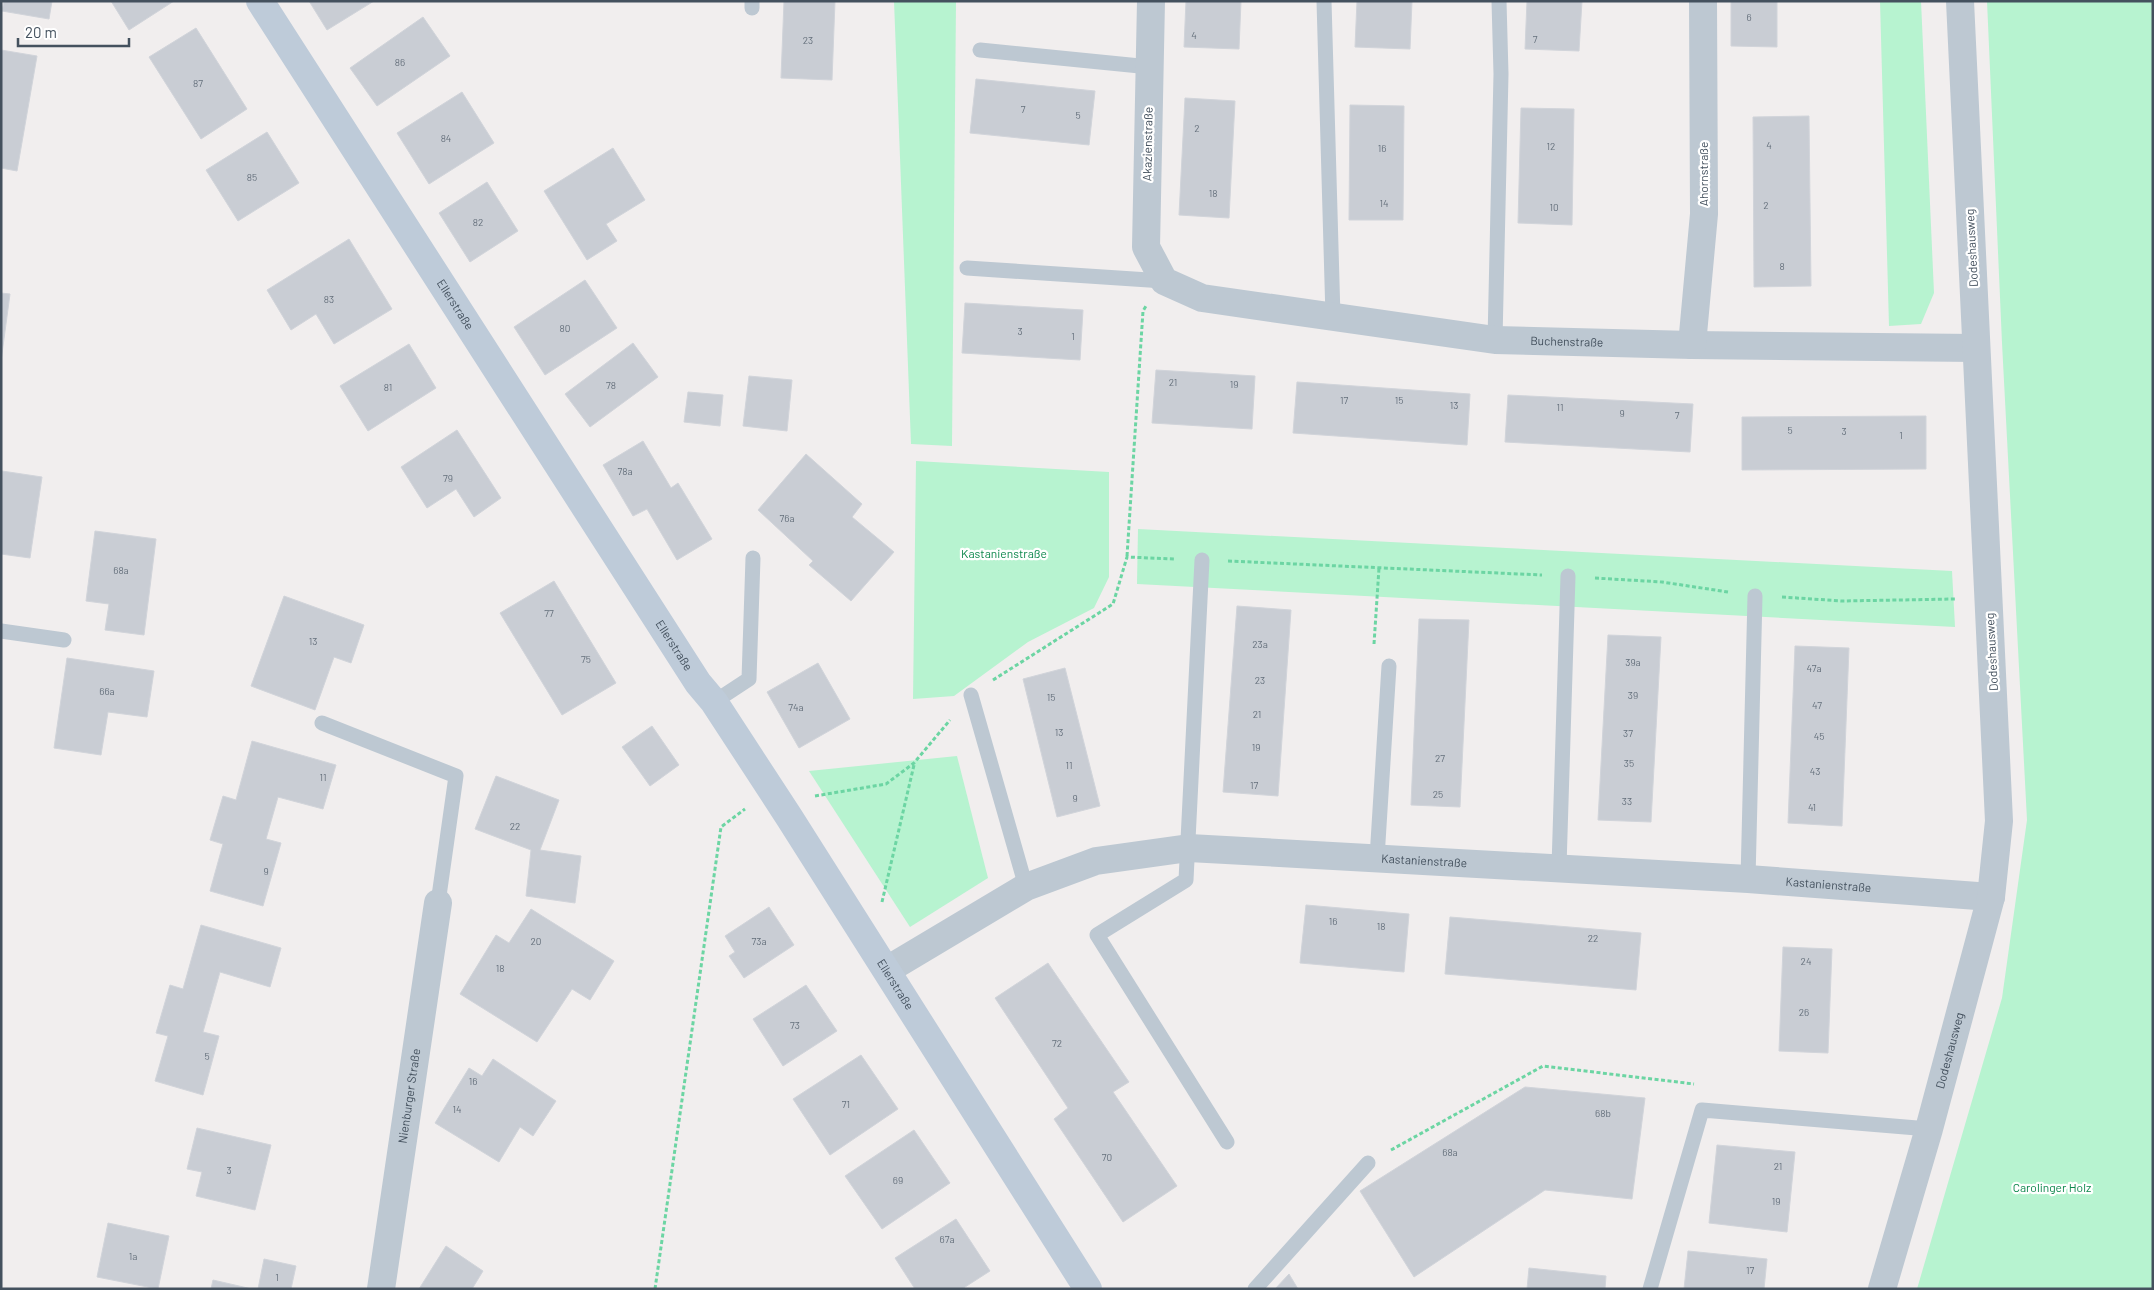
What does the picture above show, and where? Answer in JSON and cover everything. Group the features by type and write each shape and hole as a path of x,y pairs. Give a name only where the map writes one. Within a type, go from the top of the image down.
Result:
{"street":[{"name":"Ellerstraße","path":"260,1 698,684 714,702 887,970 1088,1289"},
{"name":"Akazienstraße","path":"1151,1 1146,246 1164,281"},
{"name":"Ahornstraße","path":"1692,345 1704,214 1703,1"},
{"name":"Dodeshausweg","path":"1882,1289 1929,1129 1991,897 1999,822 1960,1"},
{"name":"Buchenstraße","path":"1164,281 1202,298 1495,340 1692,345 1976,348"},
{"name":"Kastanienstraße","path":"887,970 1026,887 1096,861 1189,848 1559,867 1991,897"},
{"name":"Nienburger Straße","path":"381,1289 438,903"}],"lane":[{"path":"1324,1 1334,317"},
{"path":"1495,340 1501,74 1499,1"},
{"path":"980,50 1150,67"},
{"path":"967,268 1164,281"},
{"path":"714,702 749,679 753,558"},
{"path":"1202,560 1186,880 1097,935 1227,1142"},
{"path":"1559,867 1568,576"},
{"path":"1748,879 1755,596"},
{"path":"1,631 64,640"},
{"path":"1377,858 1389,666"},
{"path":"971,695 1026,887"},
{"path":"322,723 456,776 438,903"},
{"path":"1650,1289 1702,1110 1929,1129"},
{"path":"1256,1289 1368,1163"}],"path":[{"path":"655,1289 721,827 771,791 812,796 886,784 914,763 971,695 1113,604 1127,557 1143,311 1164,281"},
{"path":"1127,557 1568,576 1662,582 1755,596 1842,601 1989,598"},
{"path":"1380,568 1374,655 1389,666"},
{"path":"881,905 914,763"},
{"path":"1368,1163 1543,1066 1707,1085 1702,1110"}],"green space":[{"path":"894,1 956,1 952,446 911,444"},
{"path":"1880,1 1921,1 1934,293 1921,324 1889,326"},
{"name":"Carolinger Holz","path":"1987,1 2153,1 2153,1289 1917,1289 2002,998 2027,820 2002,343"},
{"name":"Kastanienstraße","path":"916,461 1109,472 1109,577 1094,608 1028,642 954,696 913,699"},
{"path":"1138,529 1952,571 1955,627 1137,584"},
{"path":"957,756 988,878 910,927 809,771"}],"building":[{"path":"4,1 52,1 49,19 2,11"},
{"path":"111,1 174,1 129,30"},
{"path":"309,1 374,1 327,30"},
{"path":"784,1 835,1 832,80 781,78"},
{"path":"1186,1 1241,1 1239,49 1184,47"},
{"path":"1357,1 1412,1 1410,49 1355,47"},
{"path":"1527,1 1582,1 1579,51 1525,49"},
{"path":"1731,1 1777,1 1777,47 1731,46"},
{"path":"423,17 450,56 377,106 350,68"},
{"path":"196,28 247,109 201,139 149,57"},
{"path":"1,50 37,56 17,171 1,168"},
{"path":"976,79 1095,91 1089,145 970,133"},
{"path":"462,92 494,143 429,184 397,133"},
{"path":"1185,98 1235,101 1229,218 1179,215"},
{"path":"1350,105 1404,106 1403,220 1349,220"},
{"path":"1521,108 1574,109 1572,225 1518,223"},
{"path":"1809,116 1811,286 1754,287 1753,117"},
{"path":"267,132 299,183 238,221 206,170"},
{"path":"613,148 645,200 606,224 617,241 587,260 544,191"},
{"path":"487,182 518,231 470,262 439,213"},
{"path":"349,239 392,309 334,344 316,314 291,330 267,290"},
{"path":"585,280 617,328 545,375 514,327"},
{"path":"1,293 10,294 1,361"},
{"path":"965,303 1083,310 1080,360 962,353"},
{"path":"633,343 658,377 590,427 565,394"},
{"path":"409,344 436,388 368,431 340,386"},
{"path":"1156,370 1255,376 1252,429 1152,423"},
{"path":"749,376 792,380 787,431 743,426"},
{"path":"1297,382 1470,394 1467,445 1293,433"},
{"path":"688,392 723,395 720,426 684,422"},
{"path":"1508,395 1693,404 1690,452 1505,442"},
{"path":"1926,416 1926,469 1742,470 1742,417"},
{"path":"457,430 501,498 474,517 456,489 427,508 401,467"},
{"path":"643,441 671,488 678,483 712,539 677,560 647,509 633,516 603,465"},
{"path":"806,454 862,504 852,517 894,552 851,601 809,565 813,561 758,510"},
{"path":"2,471 42,477 30,558 1,554"},
{"path":"95,531 156,539 144,635 105,630 109,604 86,601"},
{"path":"554,581 616,683 562,715 500,613"},
{"path":"284,596 364,625 351,663 334,657 315,710 251,686"},
{"path":"1237,606 1291,610 1278,796 1223,792"},
{"path":"1419,619 1469,620 1460,807 1411,805"},
{"path":"1608,635 1661,637 1651,822 1598,820"},
{"path":"1795,646 1849,648 1842,826 1788,823"},
{"path":"67,658 154,671 147,717 108,712 101,755 54,748"},
{"path":"818,663 850,719 799,748 767,692"},
{"path":"1065,668 1100,806 1057,817 1023,679"},
{"path":"652,726 679,765 650,786 622,747"},
{"path":"252,741 336,765 323,809 278,797 266,839 281,843 263,906 210,891 223,844 210,840 223,796 236,800"},
{"path":"496,776 559,800 540,850 581,856 575,903 526,896 531,850 475,829"},
{"path":"1306,905 1409,914 1404,972 1300,963"},
{"path":"769,907 794,945 744,978 729,956 735,952 725,936"},
{"path":"531,909 614,961 590,1000 572,989 537,1042 460,994 496,935 509,943"},
{"path":"1450,917 1641,933 1636,990 1445,974"},
{"path":"201,925 281,948 270,987 220,972 203,1032 219,1036 203,1095 155,1081 168,1036 156,1033 170,985 183,989"},
{"path":"1783,947 1832,949 1828,1053 1779,1051"},
{"path":"1048,963 1129,1082 1113,1092 1177,1186 1123,1222 1054,1119 1068,1108 995,998"},
{"path":"806,985 837,1031 783,1066 753,1019"},
{"path":"861,1055 898,1109 830,1155 793,1099"},
{"path":"493,1059 556,1101 533,1136 520,1127 499,1162 435,1123 469,1068 482,1076"},
{"path":"1525,1087 1645,1098 1632,1199 1545,1190 1414,1277 1360,1191"},
{"path":"197,1128 271,1145 255,1210 196,1196 202,1172 187,1169"},
{"path":"914,1130 950,1183 882,1229 845,1176"},
{"path":"1717,1145 1795,1152 1787,1232 1709,1223"},
{"path":"956,1219 990,1271 962,1289 915,1289 895,1258"},
{"path":"108,1223 169,1236 158,1289 97,1277"},
{"path":"446,1246 483,1271 472,1289 419,1289"},
{"path":"1688,1251 1767,1259 1764,1289 1684,1289"},
{"path":"264,1259 296,1266 291,1289 258,1289"},
{"path":"1529,1268 1606,1276 1605,1289 1527,1289"},
{"path":"1289,1274 1298,1289 1275,1289"},
{"path":"213,1280 252,1289 211,1289"}]}
